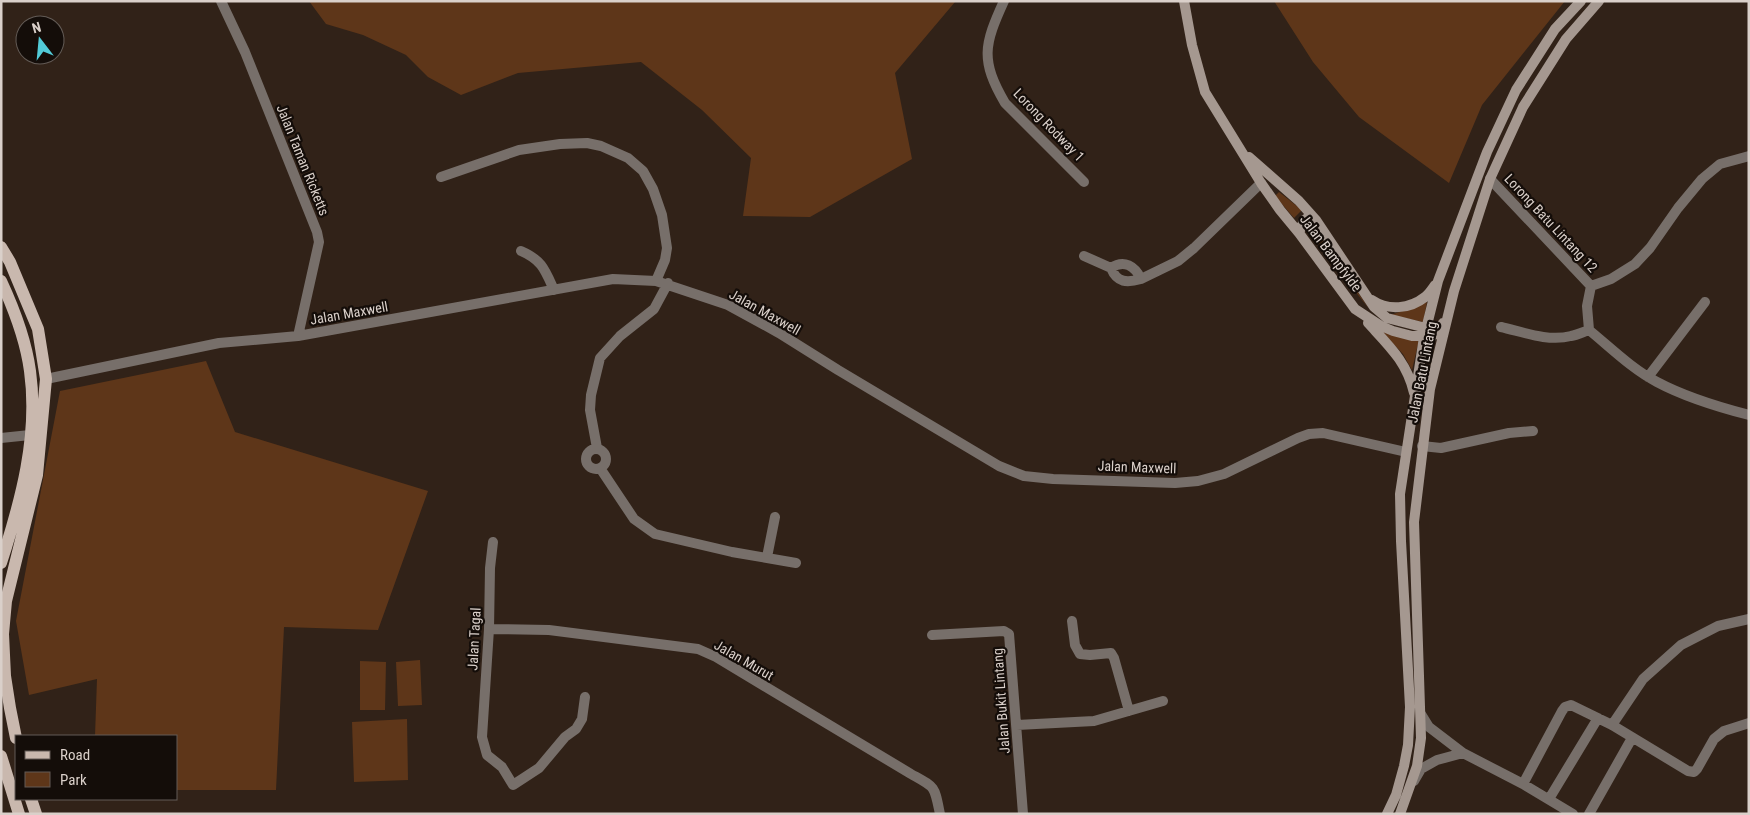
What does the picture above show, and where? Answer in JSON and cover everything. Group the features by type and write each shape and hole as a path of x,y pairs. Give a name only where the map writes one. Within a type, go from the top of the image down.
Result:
{"main road":[{"name":"Jalan Bampfylde","path":"1184,1 1192,44 1205,92 1261,183 1280,210 1355,309 1381,326 1412,336 1428,334"},
{"name":"Jalan Batu Lintang","path":"1387,814 1396,795 1404,766 1408,745 1410,707 1400,494 1415,399 1438,281 1487,152 1516,90 1555,29 1581,1"},
{"name":"Jalan Batu Lintang","path":"1400,814 1412,785 1421,738 1414,522 1430,389 1454,291 1490,179 1528,99 1566,39 1600,1"},
{"name":"Jalan Bampfylde","path":"1243,151 1299,201 1316,220 1374,307 1388,318 1428,334"},
{"path":"1299,233 1304,220 1309,217 1316,220"},
{"path":"1,247 38,329 46,379 38,475 6,601 3,634 5,676 15,735"},
{"path":"1,280 21,335 30,371 32,415 26,475 1,562"},
{"path":"1367,297 1377,304 1386,307 1401,308 1426,297 1438,281"},
{"path":"1430,389 1435,347 1428,334 1441,327 1454,291"},
{"path":"1355,309 1402,362 1411,382 1415,399"},
{"path":"1,756 19,814"},
{"path":"31,800 36,814"}],"street":[{"name":"Jalan Taman Ricketts","path":"221,1 245,52 317,232 319,242 298,336"},
{"name":"Lorong Rodway 1","path":"1004,1 986,54 998,90 1005,103 1084,182"},
{"path":"441,177 520,150 560,144 587,143 601,146 628,158 643,171 653,189 662,215 667,248 665,260 656,280"},
{"name":"Lorong Batu Lintang 12","path":"1591,286 1611,279 1636,264 1702,178 1720,164 1749,156"},
{"name":"Lorong Batu Lintang 12","path":"1490,179 1591,286"},
{"path":"1084,256 1111,268 1118,279 1128,281 1141,279 1178,261 1261,183"},
{"path":"521,251 539,262 545,270 554,290"},
{"path":"1111,268 1120,264 1130,264 1141,279"},
{"name":"Jalan Maxwell","path":"46,379 219,343 298,336 613,279 656,280 728,305 779,333 999,466 1024,476 1176,483 1198,481 1224,474 1298,438 1309,434 1324,433 1406,452"},
{"path":"597,448 590,410 591,395 600,358 620,336 654,309 668,283"},
{"name":"Lorong Batu Lintang 12","path":"1590,330 1587,306 1591,286"},
{"path":"1648,377 1705,302"},
{"path":"1501,327 1555,338 1571,336 1590,330 1648,377 1702,401 1749,415"},
{"path":"1422,446 1441,448 1533,431"},
{"path":"1,438 30,435"},
{"path":"597,448 601,449 606,455 606,463 596,469 589,466 586,458 589,451 597,448"},
{"path":"600,468 634,519 655,534 732,552 796,562"},
{"path":"766,557 775,516"},
{"name":"Jalan Tagal","path":"492,542 482,737 487,755 502,767 513,785 539,768 565,737 576,729 582,720 585,697"},
{"path":"1612,725 1643,679 1681,645 1718,626 1749,619"},
{"path":"1072,621 1075,645 1080,654 1111,653 1129,711"},
{"name":"Jalan Murut","path":"489,629 549,630 698,649 716,657 931,785 936,794 940,814"},
{"name":"Jalan Bukit Lintang","path":"932,636 1004,631 1009,634 1023,814"},
{"path":"1017,725 1094,721 1163,702"},
{"path":"1523,784 1565,707 1571,705 1612,725 1688,771 1694,772 1714,739 1724,732 1749,723"},
{"path":"1421,714 1429,727 1464,753 1523,784 1573,814"},
{"path":"1549,799 1598,718"},
{"path":"1589,814 1632,738"},
{"path":"1412,785 1421,769 1437,760 1464,753"}],"green space":[{"path":"309,1 955,2 895,73 912,159 810,217 743,216 751,158 702,110 641,62 518,73 461,95 428,77 406,55 363,35 326,24"},
{"path":"1274,1 1565,1 1482,105 1449,183 1359,117 1313,62"},
{"path":"1279,192 1302,210 1294,218 1275,196"},
{"path":"1310,221 1369,309 1304,225"},
{"path":"1427,302 1423,322 1391,315"},
{"path":"1381,331 1419,340 1412,370 1403,354"},
{"path":"206,361 235,432 428,491 378,630 284,627 276,790 178,790 178,735 95,735 97,679 29,695 16,621 60,391"},
{"path":"420,660 422,705 398,706 396,662"},
{"path":"360,661 386,662 385,710 360,710"},
{"path":"407,719 408,780 354,782 352,722"}]}
